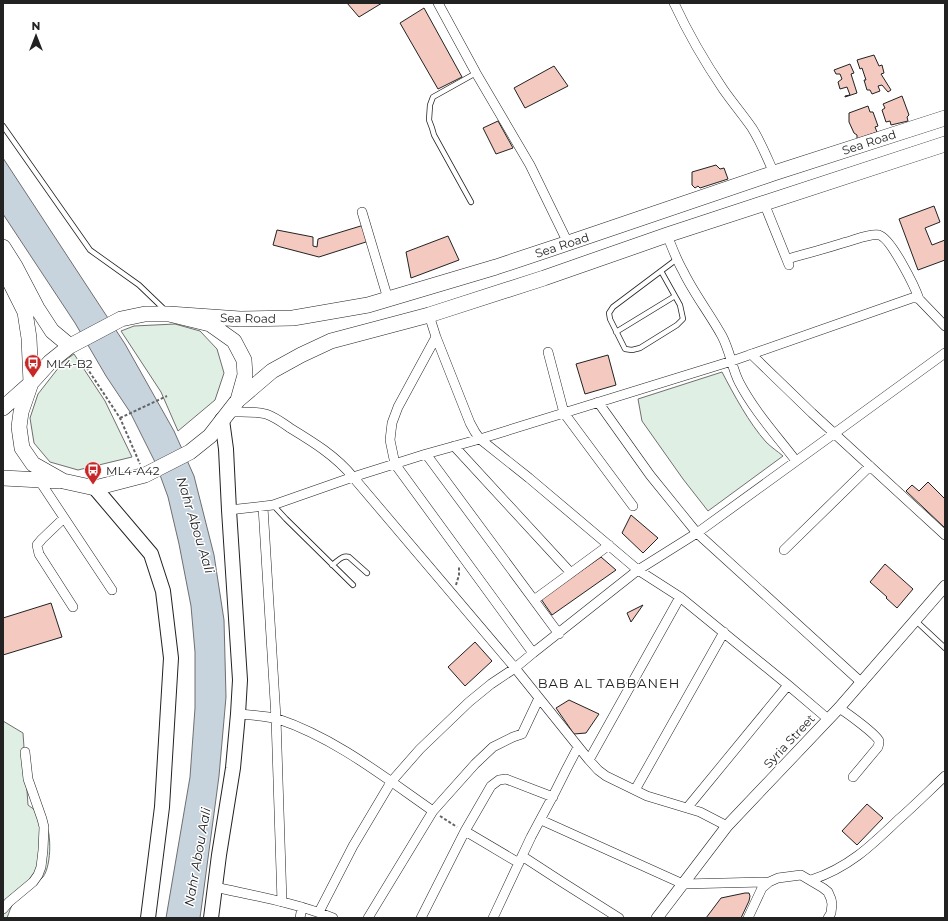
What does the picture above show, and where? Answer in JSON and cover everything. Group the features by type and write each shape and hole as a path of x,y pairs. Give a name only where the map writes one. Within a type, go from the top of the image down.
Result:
{"highway":[{"name":"Sea Road","path":"169,314 240,319 293,318 368,305 496,267 774,173 945,118"},
{"name":"Sea Road","path":"230,411 272,371 331,341 429,315 945,144"},
{"path":"3,247 15,266 37,308 52,331 70,346"},
{"path":"3,268 25,312 30,338 31,383 20,412 18,427 22,448 33,464 63,481"},
{"path":"3,408 31,383 50,362 70,346 121,319 145,314 169,314 210,324 234,341 244,360 245,375 230,411 210,436 190,452 145,475 95,488 63,481 3,478"}],"main road":[{"path":"211,918 219,855 233,768 240,680 228,510 226,449 230,411"},
{"path":"95,488 151,554 163,591 171,658 162,807 148,918"}],"street":[{"path":"438,3 476,73 530,165 568,243"},
{"path":"674,3 707,64 752,129 774,173"},
{"path":"764,204 788,262 864,237 880,235 888,242 895,253 911,280 919,299 945,326"},
{"path":"362,212 388,299"},
{"path":"667,235 683,271 712,317 723,338 738,380 747,396 796,461"},
{"path":"228,510 273,506 353,477 732,361 912,298 919,299"},
{"path":"429,315 436,337 472,428 480,439 529,478 638,570 680,597 828,719"},
{"path":"436,337 398,407 392,423 390,440 395,464 533,654"},
{"path":"548,352 564,413 633,506"},
{"path":"319,912 353,846 391,782 420,749 470,702 638,570 697,533 835,434 945,352"},
{"path":"751,354 806,407 945,535"},
{"path":"598,402 650,475 697,533 862,683"},
{"path":"230,411 266,414 310,440 338,461 515,668 598,770 606,776 647,796 700,812 727,826"},
{"path":"454,446 571,573"},
{"path":"426,454 558,634"},
{"path":"784,550 870,466"},
{"path":"39,480 112,590"},
{"path":"263,507 276,718 282,902"},
{"path":"64,518 37,545 39,554 73,607"},
{"path":"534,600 609,545"},
{"name":"Syria Street","path":"657,918 727,826 862,683 945,586"},
{"path":"589,760 680,597"},
{"path":"636,790 724,632"},
{"path":"687,808 788,685"},
{"path":"368,918 433,811 475,764 494,747 522,734 539,698"},
{"path":"839,708 876,736 879,741 878,747 853,778"},
{"path":"238,714 276,718 308,731 344,750 433,811"},
{"path":"493,918 531,837 578,747"},
{"path":"3,909 33,882 41,867 44,827 28,779 25,752"},
{"path":"811,880 825,876 841,867 871,846 945,776"},
{"path":"421,918 465,832 491,786 499,780 506,779 553,797"},
{"path":"541,820 683,884 769,882"},
{"path":"465,832 521,859 562,882 619,918"},
{"path":"748,918 762,888 769,882 778,878 802,876 811,880 828,892 832,904 831,913 828,918"},
{"path":"215,887 302,907 333,918"},
{"path":"300,918 302,907"}],"lane":[{"path":"471,202 434,135 429,120 430,105 433,97 476,73"},
{"path":"3,126 90,250 139,285 169,314"},
{"path":"661,271 680,305 682,319 677,325 640,348 632,350 625,349 610,320 609,313 613,307 661,271 677,259"},
{"path":"616,332 675,296"},
{"path":"273,506 353,585"},
{"path":"332,565 346,556 367,573"},
{"path":"916,620 945,648"}],"path":[{"path":"81,359 120,418 145,475"},
{"path":"120,418 167,396"},
{"path":"453,595 459,575 460,553"},
{"path":"433,811 465,832"}],"green space":[{"path":"175,324 200,331 217,349 224,373 215,400 178,431 161,392 121,331 134,326"},
{"path":"74,354 105,401 132,457 78,470 50,462 34,443 30,418 38,394 63,362"},
{"path":"722,372 748,418 766,442 783,456 708,511 683,479 642,421 638,399"},
{"path":"3,721 23,733 28,805 38,812 46,822 50,847 48,864 43,877 15,901 7,918 3,918"}],"water":[{"name":"Nahr Abou Aali","path":"3,158 125,344 174,431 194,476 214,555 224,620 226,697 219,776 200,918 166,918 190,777 195,708 195,652 191,606 168,497 156,464 130,412 106,376 75,323 3,214"}],"building":[{"path":"347,3 382,3 359,17"},
{"path":"424,8 462,77 438,89 400,23"},
{"path":"874,55 879,66 882,65 884,73 881,74 891,90 888,92 882,85 878,86 880,91 872,94 870,90 867,90 864,80 866,80 862,68 860,69 857,60"},
{"path":"850,64 854,73 851,74 857,93 845,97 850,95 847,87 840,89 838,82 842,79 840,74 836,74 834,70"},
{"path":"554,66 568,86 525,108 514,88"},
{"path":"902,96 909,115 907,117 908,121 891,125 890,121 886,122 882,110 885,108 883,104"},
{"path":"868,106 870,112 873,112 878,126 875,127 877,132 857,139 857,135 854,133 849,122 849,113"},
{"path":"498,121 513,148 496,154 483,128"},
{"path":"716,165 720,169 724,168 728,179 700,188 698,186 695,188 692,185 692,172"},
{"path":"934,206 940,222 925,228 932,245 945,240 945,260 918,270 899,219"},
{"path":"364,225 369,241 319,257 273,245 277,230 313,237 313,246 317,247 318,239"},
{"path":"448,236 459,260 411,278 406,252"},
{"path":"608,355 616,385 585,394 576,364"},
{"path":"928,482 945,499 945,528 906,491 912,485 919,491"},
{"path":"631,515 658,538 643,553 622,533"},
{"path":"601,557 616,570 552,615 541,599"},
{"path":"885,564 913,589 897,608 870,582"},
{"path":"51,603 62,637 3,655 3,618"},
{"path":"643,605 631,622 627,613"},
{"path":"475,642 492,661 465,686 448,667"},
{"path":"569,700 599,714 586,733 574,734 556,708"},
{"path":"867,804 883,818 857,845 842,831"},
{"path":"749,893 750,896 741,918 706,918 721,898"}],"place":[{"name":"ML4-B2","path":"33,378"},
{"name":"ML4-A42","path":"93,485"}],"district":[{"name":"BAB AL TABBANEH","path":"609,683"}]}
